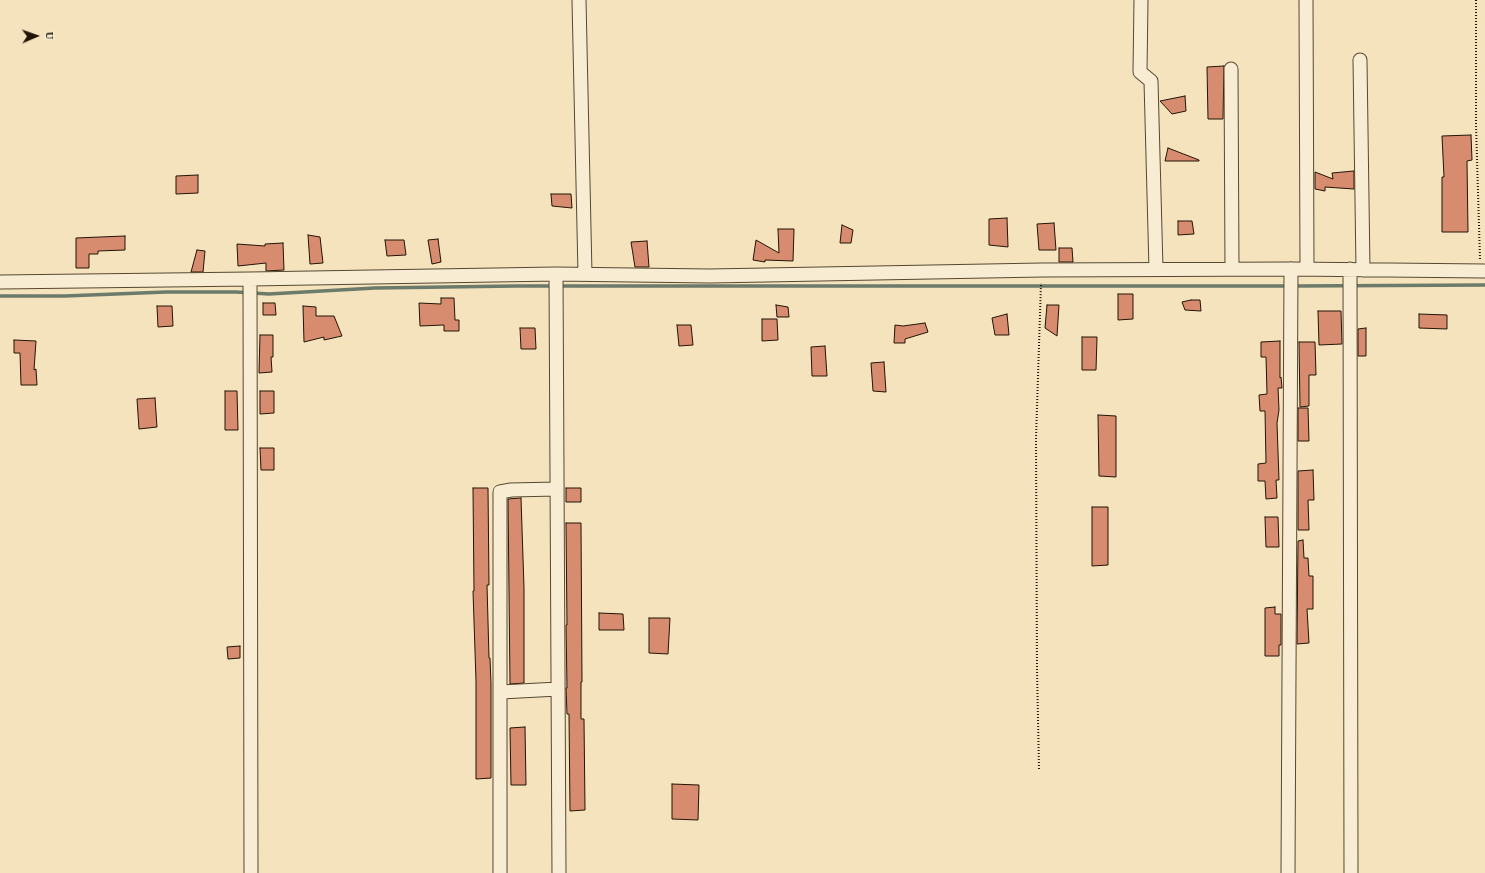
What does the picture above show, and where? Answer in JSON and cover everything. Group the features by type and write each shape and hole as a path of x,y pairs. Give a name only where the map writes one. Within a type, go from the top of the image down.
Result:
{"street":[{"path":"579,0 585,274"},
{"path":"1141,0 1140,72 1151,80 1156,269"},
{"path":"1306,0 1307,269"},
{"path":"1360,60 1363,270"},
{"path":"1231,69 1232,269"},
{"path":"0,282 250,282 556,276 585,274 710,276 1156,269 1232,269 1291,272 1307,269 1350,274 1363,270 1483,271"},
{"path":"1288,873 1291,272"},
{"path":"1350,274 1351,873"},
{"path":"556,276 559,873"},
{"path":"250,282 251,873"},
{"path":"500,873 500,492 511,490 557,489"},
{"path":"501,692 558,689"}],"path":[{"path":"1476,0 1476,125 1483,271"},
{"path":"1039,769 1036,438 1042,278"}],"building":[{"path":"1224,66 1223,119 1208,119 1207,67"},
{"path":"1185,96 1186,111 1172,114 1160,101"},
{"path":"1471,135 1472,160 1467,161 1468,232 1442,232 1442,177 1444,177 1442,136"},
{"path":"1168,148 1199,160 1199,161 1165,161"},
{"path":"1354,171 1354,189 1325,187 1325,191 1315,189 1315,172 1333,179 1332,173"},
{"path":"198,175 198,193 176,194 176,176"},
{"path":"551,194 571,194 572,208 552,206"},
{"path":"1007,218 1008,247 989,245 989,219"},
{"path":"1178,221 1192,221 1194,234 1178,235"},
{"path":"1054,223 1056,250 1039,250 1037,224"},
{"path":"842,225 853,230 851,243 840,243"},
{"path":"778,229 794,229 793,261 765,260 765,262 753,260 756,240 779,253"},
{"path":"308,235 320,237 323,263 310,264"},
{"path":"125,236 125,250 98,251 98,254 89,254 89,268 76,268 76,238"},
{"path":"438,239 441,262 432,264 428,240"},
{"path":"385,240 404,240 406,255 387,256"},
{"path":"647,241 649,267 635,267 631,242"},
{"path":"283,243 284,270 266,271 266,263 238,266 237,244 265,246 265,244"},
{"path":"1059,248 1072,248 1073,262 1059,262"},
{"path":"197,250 205,251 203,272 191,272"},
{"path":"1118,294 1133,294 1133,319 1118,320"},
{"path":"441,298 454,298 455,320 459,320 459,331 444,331 444,325 420,326 419,303 441,304"},
{"path":"1200,300 1201,311 1185,310 1182,302"},
{"path":"263,303 275,303 276,315 263,315"},
{"path":"776,305 788,307 789,317 777,317"},
{"path":"1047,305 1059,305 1057,336 1045,328"},
{"path":"157,306 172,306 173,326 158,327"},
{"path":"303,306 316,307 316,316 334,316 342,336 324,340 324,337 304,342"},
{"path":"1318,311 1341,311 1342,344 1319,345"},
{"path":"1007,314 1009,335 995,335 992,318"},
{"path":"1419,314 1447,315 1447,329 1419,328"},
{"path":"762,319 777,319 778,340 762,341"},
{"path":"925,323 928,332 905,339 905,343 894,343 895,325 903,326"},
{"path":"677,325 691,325 693,345 679,346"},
{"path":"520,328 535,328 536,349 521,349"},
{"path":"1366,328 1366,356 1358,356 1358,329"},
{"path":"260,335 273,335 273,357 271,357 272,372 259,373"},
{"path":"1082,337 1097,337 1096,370 1082,370"},
{"path":"14,340 36,341 34,370 36,369 37,385 21,385 20,353 14,353"},
{"path":"1280,341 1280,378 1281,377 1282,388 1278,388 1279,410 1277,423 1279,480 1276,480 1277,498 1266,499 1265,481 1258,481 1258,464 1266,463 1265,411 1260,411 1259,395 1267,394 1266,357 1261,357 1261,342"},
{"path":"1299,342 1315,342 1316,375 1309,375 1309,406 1300,407"},
{"path":"825,346 827,376 812,376 811,347"},
{"path":"884,362 886,392 873,391 871,363"},
{"path":"225,391 237,391 238,430 225,430"},
{"path":"260,391 274,391 274,413 260,414"},
{"path":"155,398 157,427 139,429 137,399"},
{"path":"1298,408 1308,408 1309,441 1298,441"},
{"path":"1098,415 1116,416 1116,477 1099,476"},
{"path":"260,448 274,448 274,470 261,470"},
{"path":"1313,470 1314,500 1308,500 1309,530 1298,530 1298,471"},
{"path":"473,488 488,488 489,585 487,585 491,684 491,778 476,779 476,681 473,591"},
{"path":"566,488 581,488 581,502 566,502"},
{"path":"521,498 524,588 524,683 510,684 508,499"},
{"path":"1092,507 1108,507 1108,565 1092,566"},
{"path":"1265,517 1278,517 1279,547 1266,547"},
{"path":"566,523 581,523 581,719 584,719 585,810 570,811 569,714 567,714 566,688"},
{"path":"1303,540 1304,558 1308,558 1309,576 1313,576 1313,609 1307,609 1309,643 1297,644 1298,541"},
{"path":"1275,607 1275,614 1281,614 1281,645 1279,645 1279,656 1265,656 1265,608"},
{"path":"599,613 623,614 624,630 599,630"},
{"path":"649,618 670,618 668,654 649,653"},
{"path":"240,646 240,658 228,659 227,647"},
{"path":"525,727 526,785 511,785 510,728"},
{"path":"672,784 699,785 698,820 672,819"}],"waterway":[{"path":"1294,286 1485,285"},
{"path":"0,296 65,296 166,292 236,292 269,294 375,288 516,286 1288,286"}]}
